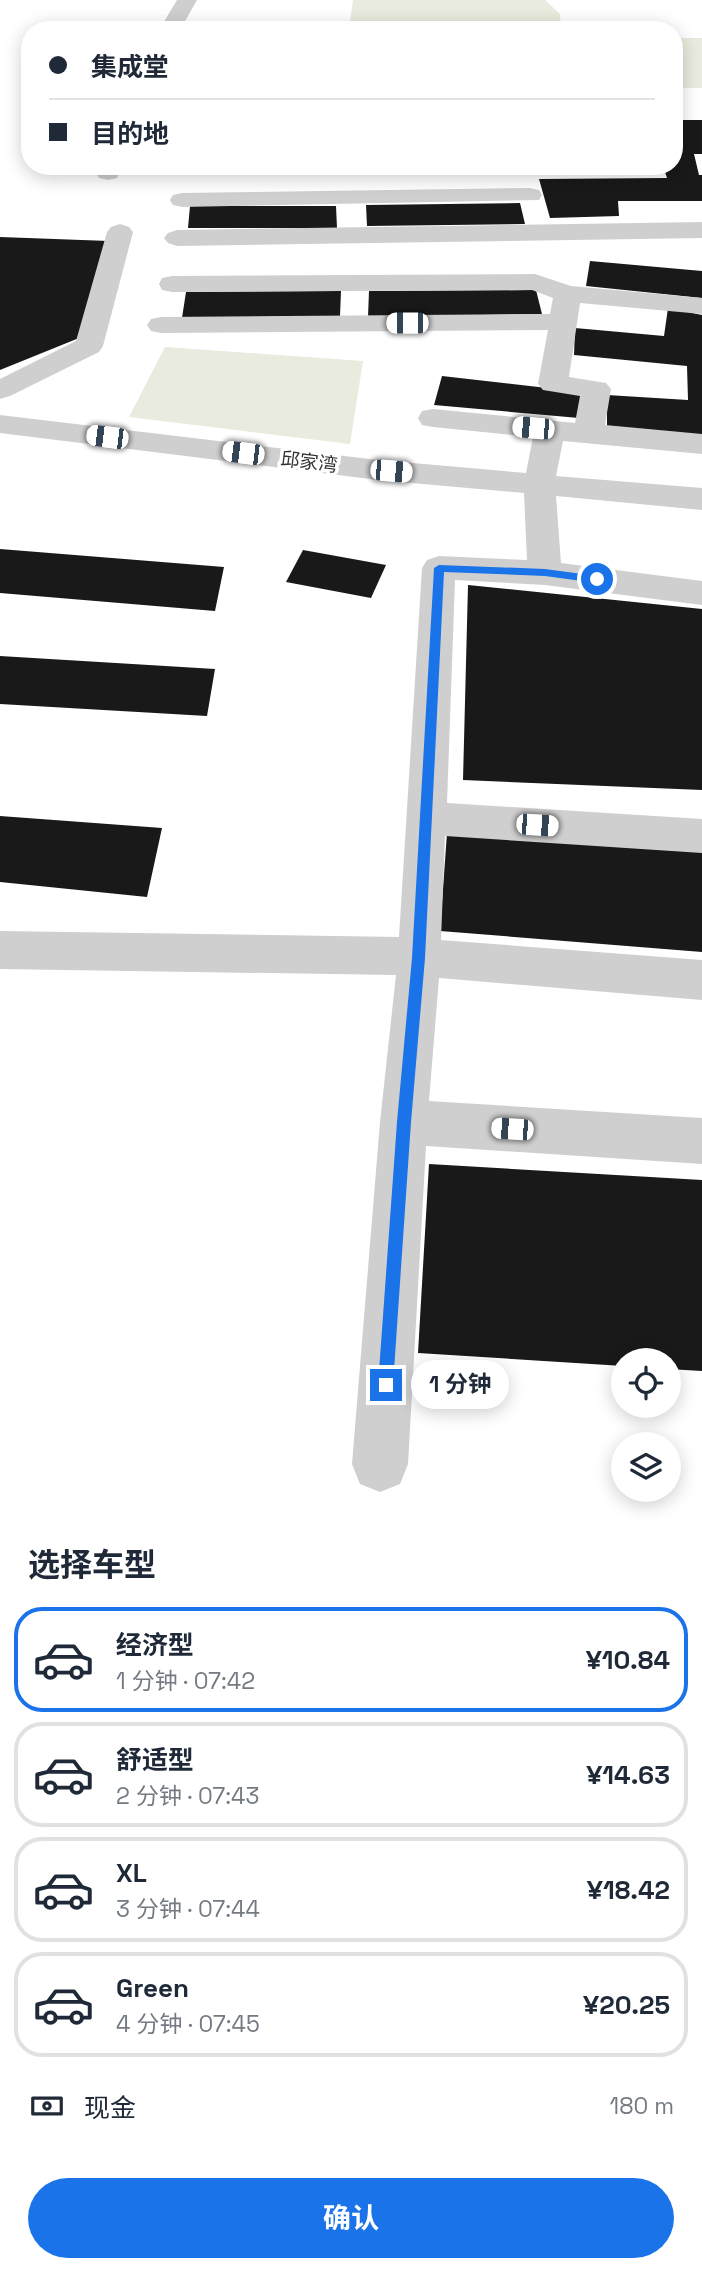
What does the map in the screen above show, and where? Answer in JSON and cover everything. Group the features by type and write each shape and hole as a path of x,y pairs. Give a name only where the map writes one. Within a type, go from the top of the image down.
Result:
{"street":[{"path":"174,21 187,0"},
{"path":"525,175 538,233 565,308 553,384 596,389 588,433"},
{"path":"182,200 530,195"},
{"path":"351,198 355,324"},
{"path":"177,239 702,230"},
{"path":"0,390 89,346 120,232"},
{"path":"172,284 535,282 565,308"},
{"path":"161,325 355,324 565,308 702,306"},
{"path":"433,418 702,444"},
{"name":"邱家湾","path":"0,424 378,470 702,499"},
{"path":"545,573 539,484 550,430 558,430"},
{"path":"380,1464 404,1122 419,958 439,568 545,573 702,593"},
{"path":"426,818 702,835"},
{"path":"0,950 419,958 702,980"},
{"path":"404,1122 702,1141"}],"shaded area":[{"path":"353,0 545,0 560,14 560,21 350,21"},
{"path":"683,38 702,38 702,88 683,88"},
{"path":"165,347 363,361 350,444 129,417"}],"building":[{"path":"683,120 702,120 702,154 694,154 699,175 702,175 702,201 618,201 619,216 550,218 539,179 667,178 666,175 683,175"},
{"path":"520,203 525,224 367,226 366,205"},
{"path":"190,206 336,206 337,228 188,228"},
{"path":"0,237 109,241 84,336 0,370"},
{"path":"590,261 702,271 702,298 586,286"},
{"path":"536,290 542,314 368,317 369,291"},
{"path":"341,291 340,316 182,318 186,292"},
{"path":"668,308 702,315 702,437 607,429 607,395 688,400 687,366 574,355 575,328 664,336"},
{"path":"442,376 582,392 579,418 434,405"},
{"path":"0,549 224,567 215,611 0,593"},
{"path":"303,550 386,565 371,598 286,582"},
{"path":"468,585 702,609 702,790 463,780"},
{"path":"0,656 215,669 207,716 0,704"},
{"path":"0,816 162,828 147,897 0,882"},
{"path":"447,833 702,852 702,952 440,931"},
{"path":"429,1164 702,1180 702,1371 681,1370 681,1348 611,1348 611,1365 418,1353"}],"route":[{"path":"386,1385 404,1122 419,958 439,568 545,573 597,579"}]}
